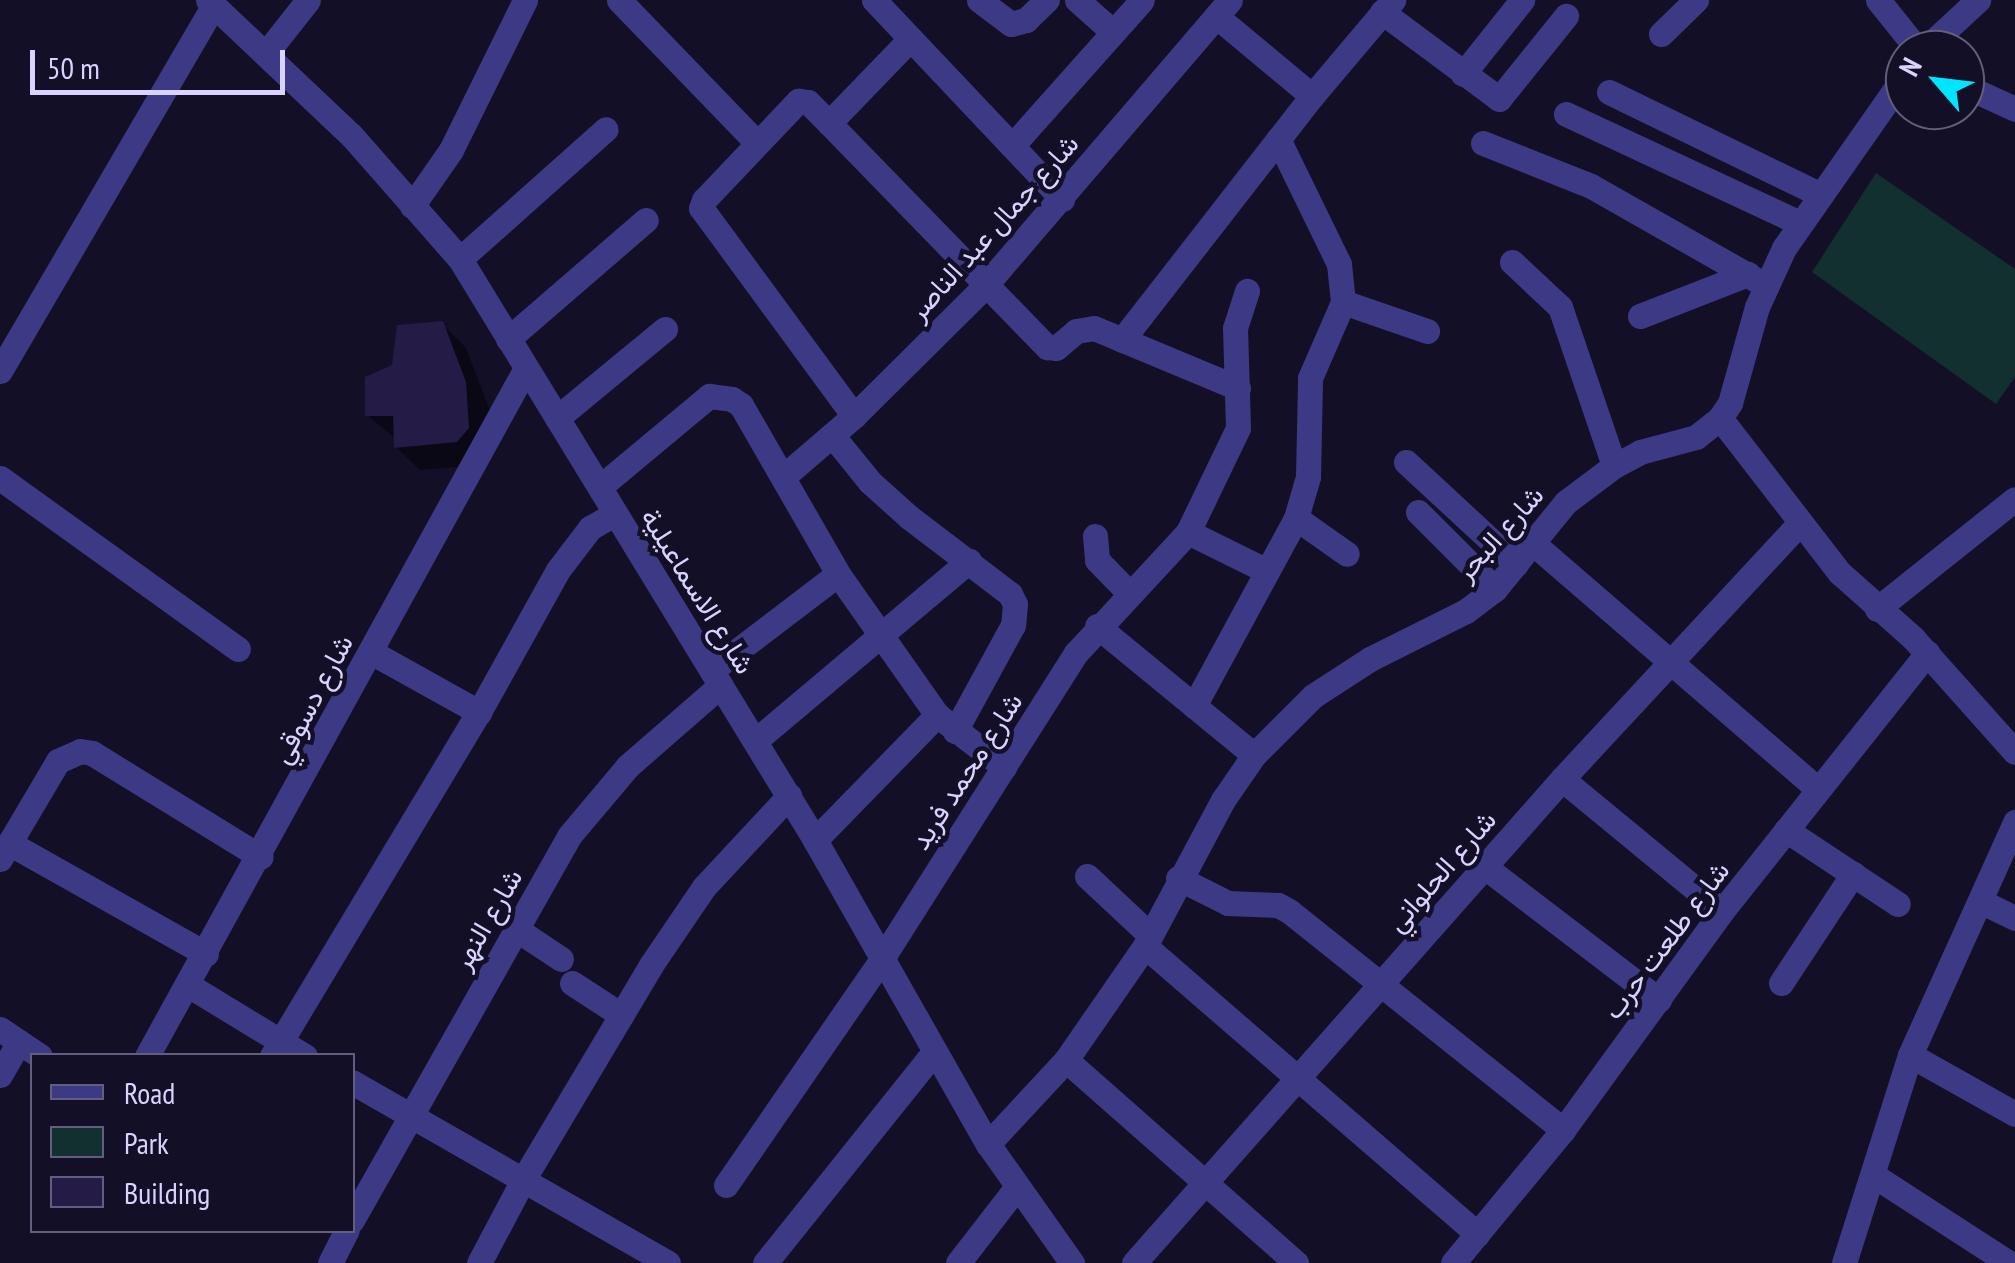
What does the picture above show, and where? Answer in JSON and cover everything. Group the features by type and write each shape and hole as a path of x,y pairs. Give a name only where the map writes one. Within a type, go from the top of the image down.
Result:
{"street":[{"path":"267,52 308,0"},
{"path":"619,0 757,143"},
{"path":"874,0 1062,200"},
{"path":"979,0 1011,24 1026,20 1047,0"},
{"path":"1076,0 1113,32"},
{"path":"1012,146 1142,0"},
{"path":"1463,74 1522,0"},
{"path":"1661,34 1696,0"},
{"path":"1878,0 1904,30"},
{"path":"1944,30 1978,0"},
{"path":"0,371 211,2"},
{"name":"شارع الاسماعيلية","path":"211,2 352,135 460,259 756,741 988,1144 1072,1263"},
{"path":"412,206 451,150 520,2"},
{"path":"1122,340 1312,96 1388,6 1492,97 1505,96 1566,16"},
{"path":"1223,8 1312,96"},
{"name":"شارع جمال عبد الناصر","path":"784,477 854,416 984,287 1223,8"},
{"path":"830,123 910,38"},
{"path":"1609,92 1819,194"},
{"path":"1985,95 2015,109"},
{"path":"854,416 704,216 704,200 803,100 830,123 1046,347 1056,348 1084,327 1238,388"},
{"path":"1885,103 1758,280 1730,403 1720,418 1799,524 1878,610 1927,653 2015,752"},
{"path":"1566,114 1800,223"},
{"path":"460,259 606,130"},
{"path":"1194,706 1296,518 1308,477 1310,378 1342,302 1338,264 1278,139"},
{"path":"1484,143 1590,186 1758,280"},
{"path":"508,339 646,220"},
{"path":"1512,262 1560,306 1614,466"},
{"path":"1640,316 1758,280"},
{"name":"شارع محمد فريد","path":"726,1185 883,957 1097,626 1188,532 1238,428 1236,328 1247,291"},
{"path":"1342,302 1426,330"},
{"path":"557,418 664,329"},
{"name":"شارع دسوقي","path":"149,1053 261,857 526,368"},
{"path":"601,486 709,396 741,405 838,574 878,635 946,723 1004,767"},
{"name":"شارع البحر","path":"988,1144 1066,1060 1148,940 1178,878 1254,755 1313,696 1370,659 1466,611 1495,589 1535,545 1566,502 1614,466 1640,452 1696,436 1720,418"},
{"path":"815,840 946,723 1016,614 1010,594 909,517 832,435"},
{"path":"1406,462 1516,564"},
{"path":"0,478 238,649"},
{"path":"1878,610 2015,499"},
{"path":"1418,512 1495,589"},
{"path":"188,985 276,1049 479,712 573,547 590,528 614,514"},
{"path":"1296,518 1346,554"},
{"name":"شارع الحلواني","path":"1134,1263 1562,779 1799,524"},
{"path":"1188,532 1267,571"},
{"path":"1095,536 1096,560 1130,594"},
{"path":"1535,545 1818,789"},
{"path":"756,741 969,561"},
{"name":"شارع النهر","path":"355,1208 569,836 599,797 717,677 838,574"},
{"path":"1097,626 1254,755"},
{"path":"370,652 479,712"},
{"name":"شارع طلعت حرب","path":"1453,1263 1563,1130 1722,911 1927,653"},
{"path":"206,954 5,851 58,761 80,750 92,753 261,857"},
{"path":"1562,779 1722,911"},
{"path":"480,1263 523,1180 621,1015 704,887 788,796"},
{"path":"1844,1263 1910,1055 2015,822"},
{"path":"1786,830 1898,904"},
{"path":"1485,867 1658,1000"},
{"path":"1781,983 1853,874"},
{"path":"1087,876 1148,940 1298,1078 1478,1234"},
{"path":"1178,878 1228,903 1278,905 1563,1130"},
{"path":"1980,900 2015,918"},
{"path":"516,929 621,1015"},
{"path":"0,1075 20,1042"},
{"path":"766,1263 934,1053"},
{"path":"1910,1055 2015,1114"},
{"path":"1066,1060 1296,1263"},
{"path":"355,1084 668,1263"},
{"path":"1873,1175 2009,1263"},
{"path":"958,1263 1016,1188"}],"green space":[{"path":"1876,173 2015,269 2015,377 1996,404 1812,272"}],"building":[{"path":"443,321 466,382 469,428 457,442 394,448 393,416 365,416 365,377 392,365 397,325"}]}
